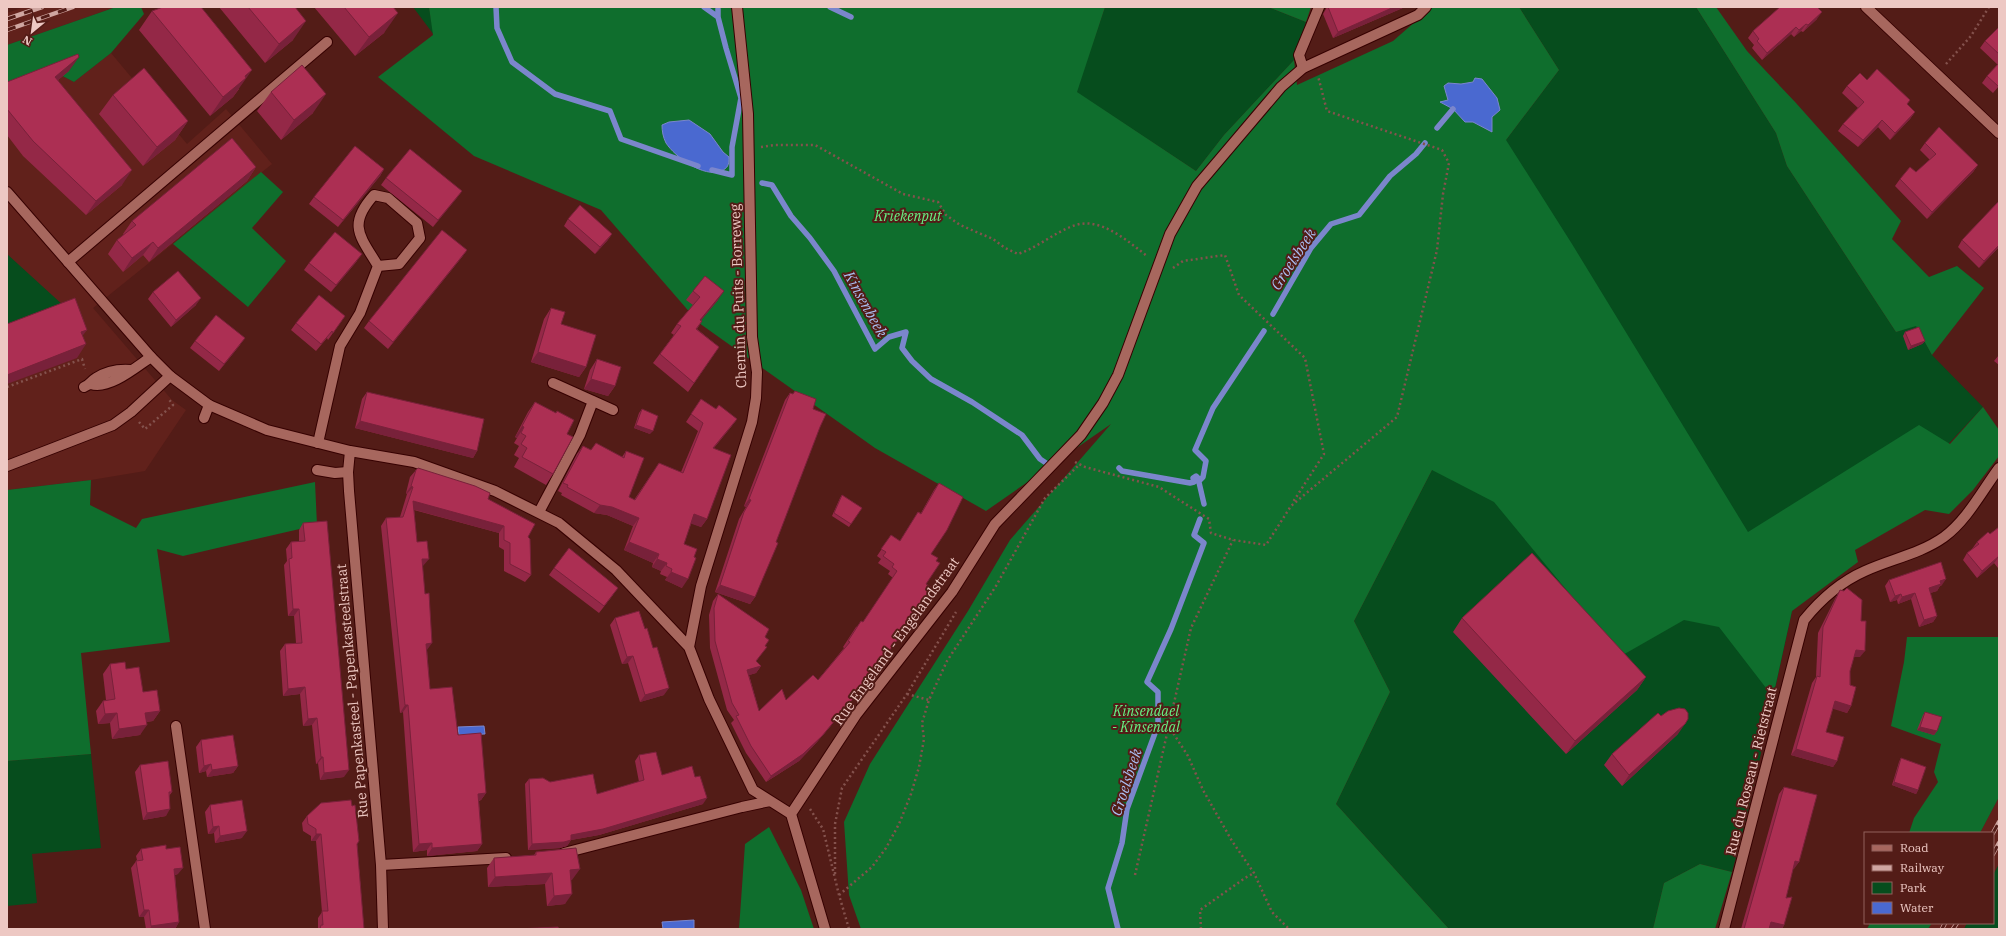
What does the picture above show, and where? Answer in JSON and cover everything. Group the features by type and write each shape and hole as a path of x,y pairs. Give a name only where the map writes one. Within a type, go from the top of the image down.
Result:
{"street":[{"name":"Chemin du Puits - Borreweg","path":"689,647 701,586 718,526 752,422 756,398 756,372 751,325 748,114 737,7"},
{"path":"1303,68 1299,55 1319,7"},
{"name":"Rue Engeland - Engelandstraat","path":"791,814 856,715 952,592 995,524 1081,435 1103,403 1118,375 1158,264 1183,209 1197,186 1281,87 1303,68 1418,15 1426,7"},
{"path":"1866,7 1999,133"},
{"path":"68,262 327,42"},
{"path":"7,192 151,357 170,376 209,405 267,430 350,451 414,462 495,491 539,512 570,531 616,570 689,647 709,699 753,790 791,814 825,929"},
{"path":"374,195 388,198 417,223 420,238 399,264 378,266 360,237 358,220 364,207 374,195"},
{"path":"318,443 340,346 360,313 378,266"},
{"path":"88,386 99,387 121,378 130,370 151,357"},
{"path":"7,466 112,425 131,412 170,376"},
{"path":"553,383 614,410"},
{"path":"539,512 580,435 593,401"},
{"path":"204,418 209,405"},
{"name":"Rue Papenkasteel - Papenkasteelstraat","path":"350,451 348,472 381,865 383,929"},
{"name":"Rue du Roseau - Rietstraat","path":"1724,929 1804,620 1826,595 1840,585 1865,571 1916,552 1944,537 1964,518 1999,468"},
{"path":"317,470 335,473 348,472"},
{"path":"176,726 205,929"},
{"path":"553,854 633,836 770,801"},
{"path":"381,865 516,857"}],"path":[{"path":"1937,74 1970,36 1988,7"},
{"path":"1291,506 1397,417 1437,250 1443,194 1449,163 1442,150 1327,111 1319,76 1309,75 1303,68"},
{"path":"757,148 775,145 815,145 903,194 938,202 946,215 960,226 993,239 1005,248 1018,254 1033,249 1076,225 1095,224 1118,235 1158,264 1166,272 1183,261 1225,255 1239,295 1305,358 1324,454 1266,545 1233,540 1212,533 1209,519 1159,487 1079,465 1073,461 1077,455"},
{"path":"7,387 82,359 88,386"},
{"path":"839,895 872,867 886,848 899,824 911,794 919,767 924,739 922,723 929,700 947,661 996,586 1045,498 1079,465"},
{"path":"1135,875 1191,628 1233,540"},
{"path":"835,874 835,824 842,788 907,694 957,610"},
{"path":"907,694 929,700"},
{"path":"1168,725 1188,756 1203,790 1232,841 1254,873 1272,912 1289,929"},
{"path":"800,802 812,811 823,829 849,929"},
{"path":"1201,929 1200,910 1254,873"}],"shaded area":[{"path":"24,7 116,7 7,45 7,13"},
{"path":"111,53 187,144 226,109 272,164 93,308 172,400 186,410 145,471 91,480 7,490 7,83 49,69 74,82"},
{"path":"1999,797 1999,864 1994,873 1994,832 1981,832"},
{"path":"1931,924 1966,924 1964,929 1928,929"}],"green space":[{"path":"116,7 141,7 144,14 111,53 74,82 49,69 7,83 7,45"},
{"path":"413,7 429,7 434,35"},
{"path":"429,7 1105,7 1077,92 1196,171 1224,135 1294,60 1297,85 1393,41 1432,7 1519,7 1559,70 1506,140 1572,244 1748,532 1919,425 1950,444 1983,407 1999,430 1999,456 1973,490 1949,514 1925,510 1855,550 1858,562 1792,611 1773,697 1719,627 1684,620 1621,656 1494,502 1432,470 1354,621 1390,692 1336,804 1449,929 861,929 849,895 844,822 870,764 968,611 1010,540 1111,424 986,511 875,448 699,323 601,210 474,156 378,77 433,35"},
{"path":"1105,7 1268,7 1306,22 1294,60 1224,135 1196,171 1076,92"},
{"path":"1268,7 1311,7 1306,22"},
{"path":"1519,7 1696,7 1776,133 1787,166 1896,332 1916,325 1932,355 1983,407 1792,611 1749,808 1732,872 1700,864 1664,883 1653,929 1449,929 1336,804 1390,692 1354,621 1432,470 1506,140 1559,70"},
{"path":"1696,7 1716,7 1747,51 1796,103 1901,221 1892,239 1929,277 1957,266 1984,288 1932,355 1916,326 1896,332 1787,166 1776,133"},
{"path":"261,172 283,192 252,228 286,261 248,307 173,244"},
{"path":"7,254 64,306 7,326"},
{"path":"91,480 90,505 136,528 142,519 315,482 317,525 183,556 157,549 170,642 81,653 91,754 7,761 7,490"},
{"path":"1907,637 1999,637 1999,797 1981,832 1909,832 1914,818 1938,782 1934,772 1941,744 1891,726 1904,662"},
{"path":"91,754 101,848 32,854 37,903 7,906 7,761"},
{"path":"769,827 801,890 814,929 739,929 745,844"},
{"path":"1700,864 1732,872 1715,929 1653,929 1664,883"},
{"path":"1999,864 1999,929 1964,929 1966,924 1994,924 1994,873"},
{"path":"1870,924 1931,924 1928,929 1867,929"}],"water":[{"path":"1475,78 1482,79 1497,98 1500,110 1492,117 1492,132 1473,122 1465,122 1453,109 1440,102 1448,100 1444,86 1448,83 1461,84 1473,82"},
{"path":"689,120 710,134 723,152 729,157 727,167 725,169 721,171 706,172 690,165 670,149 664,138 662,125 669,122"},
{"path":"484,726 485,734 459,735 458,727"},
{"path":"694,920 694,929 663,929 662,922"}],"building":[{"path":"163,7 201,7 252,70 245,76 246,78 223,97 152,11"},
{"path":"248,7 295,7 306,21 279,44"},
{"path":"344,7 393,7 398,13 369,37"},
{"path":"1328,7 1394,7 1338,32"},
{"path":"1780,7 1817,7 1822,12 1808,25 1806,24 1799,30 1796,27 1767,53 1757,41 1759,39 1753,31"},
{"path":"1999,27 1999,54 1985,41"},
{"path":"78,54 79,57 55,77 132,170 96,201 33,141 7,109 7,82"},
{"path":"1999,63 1999,85 1998,86 1987,76"},
{"path":"302,65 326,94 294,120 271,92"},
{"path":"144,68 188,121 157,147 113,95"},
{"path":"1877,69 1910,100 1907,104 1915,112 1895,133 1882,120 1863,140 1843,124 1864,102 1847,86 1860,73 1867,80"},
{"path":"1939,127 1978,165 1932,212 1900,179 1910,167 1916,172 1936,154 1925,143"},
{"path":"232,138 256,167 158,248 153,242 132,258 117,240 136,225 132,221"},
{"path":"355,146 384,169 343,220 314,197"},
{"path":"410,149 462,191 438,220 386,178"},
{"path":"1999,201 1999,245 1984,261 1962,240"},
{"path":"580,205 612,234 600,247 568,219"},
{"path":"442,230 467,250 393,342 369,321"},
{"path":"335,232 362,254 336,285 309,263"},
{"path":"178,271 201,298 176,320 153,292"},
{"path":"705,276 724,291 700,320 702,321 696,329 719,347 694,383 660,354 681,326 677,324 700,297 693,291"},
{"path":"319,295 345,316 333,333 332,331 321,344 296,323"},
{"path":"75,298 87,330 81,332 86,344 7,375 7,324"},
{"path":"551,308 565,312 561,324 596,335 586,367 538,352"},
{"path":"216,315 245,338 224,364 195,341"},
{"path":"1919,327 1925,341 1911,346 1905,332"},
{"path":"597,359 621,367 615,386 591,379"},
{"path":"795,391 816,399 813,409 826,414 776,542 778,543 755,597 720,585 744,512 751,500 749,499 790,393 793,394"},
{"path":"367,392 484,419 477,451 360,421"},
{"path":"701,399 716,409 719,405 737,419 713,448 731,455 707,519 694,514 684,544 697,549 694,557 696,558 688,579 671,572 672,569 666,566 667,563 657,559 659,554 629,542 639,518 612,507 600,505 567,487 568,485 563,483 583,446 591,450 596,443 624,458 626,451 644,458 629,497 635,500 659,463 683,473 703,423 691,414"},
{"path":"535,402 574,420 567,434 573,437 553,474 522,457 527,448 521,444 526,436 521,433 524,427 522,426"},
{"path":"642,409 658,416 653,431 636,425"},
{"path":"418,468 475,486 490,493 488,499 535,524 528,537 530,539 531,575 510,564 510,543 504,540 504,526 413,501 417,542 427,541 429,559 422,559 425,594 429,593 432,643 426,644 430,689 452,687 458,735 481,733 486,793 478,794 482,844 432,848 432,843 419,844 408,705 405,705 386,518 403,517 413,487 411,486"},
{"path":"939,483 963,497 947,530 931,554 938,558 936,561 940,563 926,584 935,590 886,655 880,666 822,736 803,754 771,776 751,746 736,716 739,715 732,703 715,641 714,608 718,594 769,629 765,637 769,640 765,646 767,647 756,661 761,666 747,670 759,711 782,689 786,700 813,675 818,680 850,642 848,641 861,621 863,622 897,571 892,567 894,564 883,556 886,552 881,549 891,535 900,541 918,512 921,514"},
{"path":"842,495 862,508 851,524 834,513"},
{"path":"327,521 349,770 324,773 317,718 308,719 305,687 288,689 285,644 302,643 299,609 293,609 289,559 292,558 291,542 305,541 303,523"},
{"path":"1999,527 1999,556 1982,571 1967,553 1979,544 1977,542 1988,532 1990,534"},
{"path":"569,548 618,588 604,606 554,568"},
{"path":"1532,553 1646,677 1575,741 1462,618"},
{"path":"1941,562 1946,579 1940,581 1941,584 1929,588 1937,616 1924,620 1915,593 1902,597 1901,594 1895,596 1889,580"},
{"path":"1847,588 1862,600 1861,621 1866,621 1865,651 1856,650 1850,671 1850,685 1856,687 1851,706 1835,701 1826,732 1844,737 1837,761 1796,749 1817,676 1820,677 1823,627 1840,590 1844,591"},
{"path":"639,611 645,629 647,628 653,648 657,647 669,688 645,695 633,656 627,657 615,618"},
{"path":"125,662 126,669 139,667 143,692 157,690 160,711 145,713 147,725 119,729 117,713 105,714 103,701 115,699 110,664"},
{"path":"1679,708 1685,709 1688,713 1688,719 1685,724 1629,775 1612,754 1658,713 1661,716 1668,711"},
{"path":"1925,712 1942,717 1937,731 1920,727"},
{"path":"233,735 238,766 212,770 211,764 204,766 201,740"},
{"path":"656,752 662,775 692,766 695,777 700,776 707,798 603,829 571,835 571,840 564,842 532,844 529,779 543,778 550,782 593,774 597,794 644,780 639,755"},
{"path":"1901,758 1926,767 1918,790 1894,782"},
{"path":"168,761 172,792 169,792 170,809 147,813 140,765"},
{"path":"1784,787 1817,795 1799,862 1795,861 1786,898 1792,897 1784,925 1771,922 1769,929 1744,929"},
{"path":"242,800 247,831 220,836 219,826 213,827 210,805"},
{"path":"351,800 352,806 355,805 359,841 357,844 364,929 320,929 321,925 323,925 322,911 328,911 321,834 316,834 316,829 308,824 307,816 321,803"},
{"path":"166,845 166,849 180,847 183,868 174,869 179,922 151,926 149,910 144,910 136,861 143,860 141,849"},
{"path":"576,848 580,869 570,870 572,894 554,896 552,873 495,877 494,858 536,855 536,852"},
{"path":"558,927 559,929 517,929"}],"waterway":[{"name":"Kinsenbeek","path":"496,7 497,28 512,62 555,94 610,111 621,139 698,166"},
{"path":"704,7 718,17"},
{"path":"830,7 851,17"},
{"path":"712,170 732,175 732,147 741,98 726,48 718,17 718,9"},
{"name":"Groelsbeek","path":"1437,128 1453,109"},
{"name":"Groelsbeek","path":"1273,314 1311,248 1331,224 1359,215 1390,176 1416,154 1425,143"},
{"name":"Kinsenbeek","path":"762,183 772,185 791,216 810,238 834,271 875,349 889,337 906,332 902,348 912,361 931,379 972,402 1022,435 1040,459 1046,463"},
{"name":"Groelsbeek","path":"1199,481 1203,477 1206,461 1195,450 1213,408 1264,331"},
{"name":"Kinsenbeek","path":"1119,468 1122,471 1190,483 1194,482 1193,478 1196,476 1198,478 1204,504"},
{"name":"Groelsbeek","path":"1118,929 1108,888 1122,843 1127,809 1158,725 1158,692 1147,682 1171,629 1204,543 1194,535 1200,519"}],"railway":[{"path":"7,19 42,7"},
{"path":"7,30 73,7"},
{"path":"1994,832 1999,822"},
{"path":"1994,852 1999,843"},
{"path":"1942,929 1944,924"},
{"path":"1953,929 1956,924"}],"park label":[{"name":"Kriekenput","path":"908,216"},
{"name":"Kinsendael - Kinsendal","path":"1146,720"}]}
